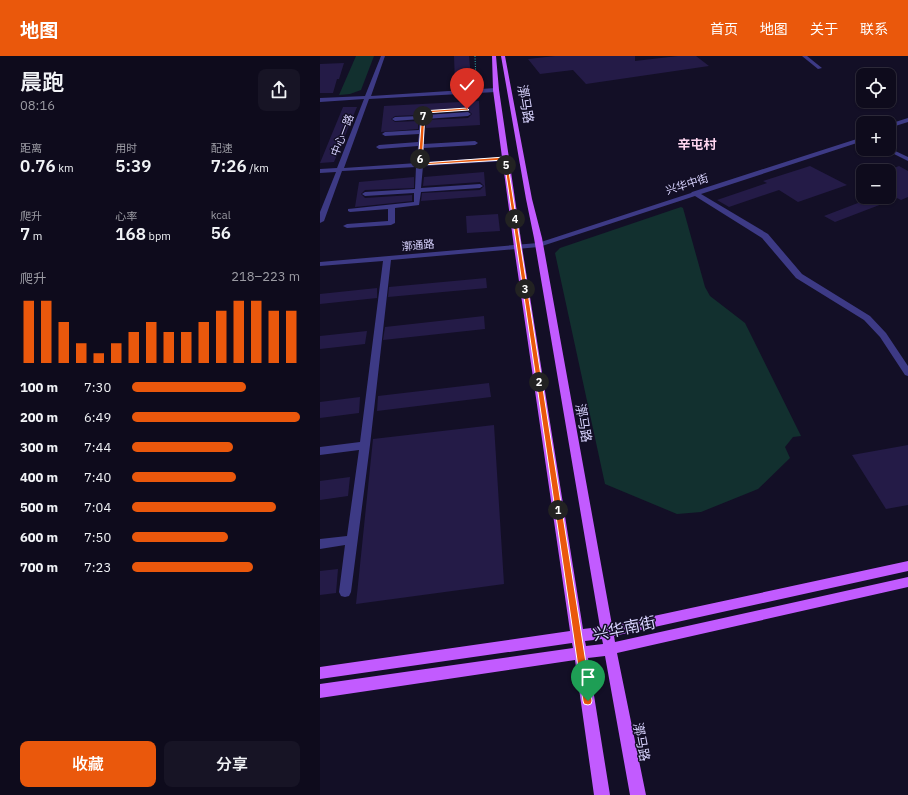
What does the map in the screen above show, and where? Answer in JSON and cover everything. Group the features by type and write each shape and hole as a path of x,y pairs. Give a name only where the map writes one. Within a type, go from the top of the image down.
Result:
{"main road":[{"name":"漷马路","path":"494,56 496,90 505,159 602,795"},
{"name":"漷马路","path":"503,56 538,241 610,649 638,795"},
{"name":"兴华南街","path":"320,673 607,632 908,566"},
{"name":"兴华南街","path":"320,692 610,649 908,582"}],"street":[{"name":"中心一路","path":"320,220 383,56"},
{"path":"804,56 820,68"},
{"path":"320,100 496,90"},
{"path":"396,116 468,112"},
{"path":"350,210 417,204 423,115"},
{"path":"896,124 908,120"},
{"path":"896,129 908,125"},
{"path":"385,134 422,132"},
{"name":"兴华中街","path":"538,241 856,138"},
{"name":"兴华中街","path":"518,244 538,241 694,193 856,138"},
{"path":"421,144 437,141"},
{"path":"379,147 421,144 474,143"},
{"path":"896,153 908,159"},
{"path":"320,171 505,159"},
{"path":"365,194 480,186"},
{"path":"694,193 765,236 799,276 867,318 883,335 908,373"},
{"path":"347,226 391,223 392,206"},
{"name":"漷通路","path":"320,264 518,244"},
{"name":"漷通路","path":"320,259 518,244"},
{"path":"345,592 365,445 387,258"},
{"path":"320,451 365,445"},
{"path":"320,544 351,540"}],"path":[{"path":"470,87 477,84 475,56"}],"green space":[{"path":"356,56 374,56 361,90 350,94 339,95"},
{"path":"681,207 683,208 705,287 710,296 745,323 801,436 793,437 785,447 790,458 758,489 701,512 677,514 605,484 555,253 560,248"}],"building":[{"path":"454,56 469,56 471,78 461,83 455,83"},
{"path":"555,56 635,56 635,61 678,56 696,56 709,66 586,84 573,70 540,74 528,59"},
{"path":"344,63 333,93 320,93 320,64"},
{"path":"479,101 480,125 426,128 426,120 468,118 472,114 468,110 428,113 422,109 419,111 418,115 395,116 391,119 395,122 418,121 418,129 381,132 384,106"},
{"path":"343,107 357,107 334,162 320,163"},
{"path":"810,166 847,185 798,202 779,190 729,207 717,200 767,183 763,181"},
{"path":"899,166 908,171 908,197 901,200 896,198 896,167"},
{"path":"484,172 486,196 421,201 422,193 480,190 484,186 480,182 423,186 424,177"},
{"path":"414,177 414,188 365,190 361,194 365,198 412,195 412,201 355,207 359,182"},
{"path":"856,204 882,204 835,222 824,216"},
{"path":"498,214 500,231 467,233 466,216"},
{"path":"486,278 487,288 388,297 389,287"},
{"path":"377,288 377,298 320,304 320,294"},
{"path":"484,316 485,329 383,340 385,327"},
{"path":"367,331 365,344 320,349 320,336"},
{"path":"489,383 491,397 377,411 378,396"},
{"path":"360,397 359,413 320,418 320,402"},
{"path":"494,425 504,584 356,604 373,439"},
{"path":"908,445 908,505 886,509 852,455"},
{"path":"350,477 348,496 320,500 320,481"},
{"path":"338,569 336,593 320,595 320,571"}],"district":[{"name":"辛屯村","path":"697,144"}],"route":[{"path":"467,109 423,112 420,164 505,159 588,701"}]}
